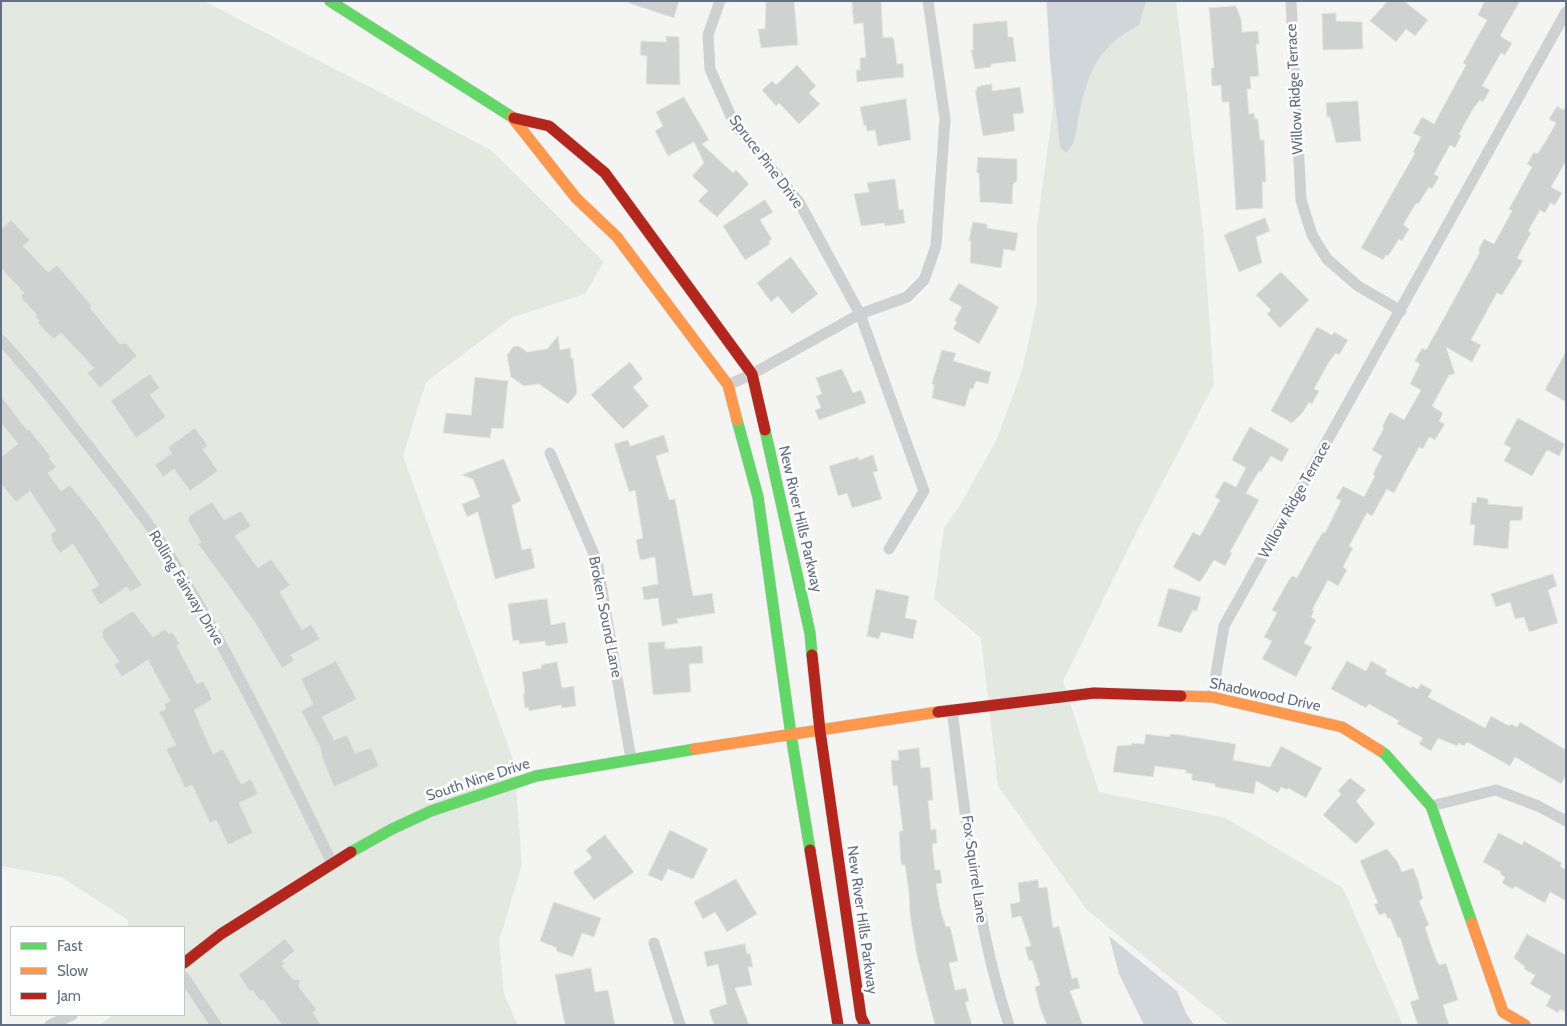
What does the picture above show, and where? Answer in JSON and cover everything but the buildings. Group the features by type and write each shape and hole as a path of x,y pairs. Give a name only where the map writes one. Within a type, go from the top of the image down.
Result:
{"street":[{"name":"New River Hills Parkway","path":"330,1 514,118 549,126 605,173 752,374 810,633 820,731 861,1017 865,1025"},
{"name":"Spruce Pine Drive","path":"720,1 708,35 710,70 734,124 799,202 860,314 924,492 890,549"},
{"path":"728,385 752,374 860,314 908,297 924,280 936,246 945,119 928,1"},
{"name":"Willow Ridge Terrace","path":"1291,1 1301,200 1312,234 1327,259 1352,281 1401,311"},
{"name":"Willow Ridge Terrace","path":"1212,697 1224,626 1566,12"},
{"name":"New River Hills Parkway","path":"514,118 576,198 617,237 728,385 758,497 791,735 838,1025"},
{"name":"Rolling Fairway Drive","path":"1,340 60,409 134,504 164,547 269,732 332,862"},
{"name":"Broken Sound Lane","path":"550,453 597,561 631,758"},
{"name":"Shadowood Drive","path":"820,731 952,710 1094,693 1212,697 1342,727 1385,754 1431,806 1503,1012 1525,1025"},
{"name":"Fox Squirrel Lane","path":"952,710 980,914 997,990 1009,1025"},
{"name":"South Nine Drive","path":"185,961 221,934 332,862 431,811 536,776 631,758 820,731"},
{"path":"1431,806 1496,790 1538,806 1566,821"},
{"path":"654,943 680,1025"},
{"path":"185,978 216,1025"},
{"path":"50,1025 70,1016"}],"shaded area":[{"path":"1,1 204,1 491,150 604,262 585,294 513,317 426,382 403,456 514,762 522,865 499,941 504,994 518,1025 99,1025 112,1016 185,1016 185,926 128,926 128,920 61,877 1,866"},
{"path":"1046,1 1176,1 1203,230 1214,384 1133,539 1063,681 1099,792 1226,818 1343,888 1403,1025 1229,1025 1087,910 998,786 981,638 934,599 944,527 959,507 997,439 1022,370 1037,303 1037,226 1053,109"},
{"path":"1047,1 1146,1 1139,25 1114,42 1097,61 1087,84 1074,140 1066,153 1060,147 1050,58"},
{"path":"1109,936 1177,991 1186,1013 1194,1025 1144,1025 1119,974"}],"traffic: fast":[{"path":"330,1 512,117"},
{"path":"737,420 758,497 791,735 810,850"},
{"path":"765,430 810,633 812,655"},
{"path":"351,852 392,829 431,811 536,776 695,749"},
{"path":"1379,750 1385,754 1431,806 1472,923"}],"traffic: slow":[{"path":"512,117 576,198 617,237 728,385 737,420"},
{"path":"1181,696 1212,697 1342,727 1379,750"},
{"path":"695,749 938,712"},
{"path":"1472,923 1503,1012 1525,1025"}],"traffic: jam":[{"path":"514,118 549,126 605,173 752,374 765,430"},
{"path":"812,655 820,731 861,1017 865,1025"},
{"path":"938,712 1094,693 1181,696"},
{"path":"810,850 838,1025"},
{"path":"185,962 221,934 351,852"}]}
